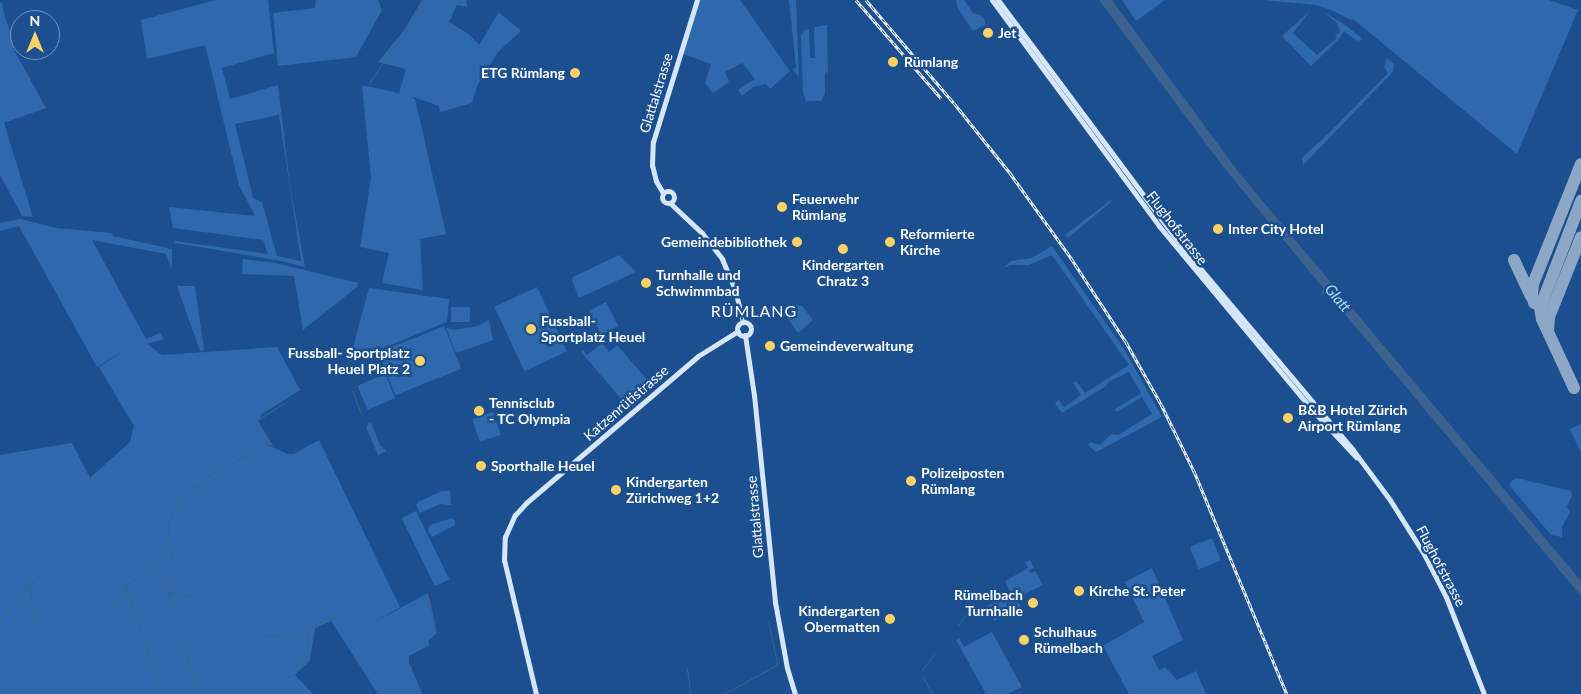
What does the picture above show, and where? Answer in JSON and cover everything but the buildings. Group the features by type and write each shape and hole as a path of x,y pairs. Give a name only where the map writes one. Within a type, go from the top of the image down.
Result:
{"main road":[{"name":"Glattalstrasse","path":"663,192 656,181 652,164 654,142 697,0"},
{"name":"Flughofstrasse","path":"992,0 1159,226 1293,385 1359,459 1402,518 1436,575 1457,621 1484,694"},
{"name":"Flughofstrasse","path":"998,0 1183,248 1293,385"},
{"path":"670,203 674,200 673,194 668,191 663,192 662,200 670,203 702,233 722,259 735,290 743,322 750,327 750,331 745,335 738,331 739,324 743,322"},
{"name":"Katzenrütistrasse","path":"536,694 505,565 505,537 515,515 526,503 703,352 738,331"},
{"name":"Glattalstrasse","path":"745,335 754,395 775,602 785,657 795,694"}],"shaded area":[{"path":"216,0 268,0 274,53 222,68 230,99 278,85 290,186 305,267 277,260 175,243 175,241 268,254 263,240 173,228 169,207 255,216 239,185 205,45 147,59 141,20","holes":["279,115 301,261 277,256 262,202 253,198 235,124"]},
{"path":"316,0 378,0 382,10 356,57 278,66 273,13 315,8"},
{"path":"422,0 466,0 467,7 457,5 449,22 470,35 479,45 499,12 521,31 498,52 478,84 472,103 440,112 439,106 410,96 415,99 446,234 420,239 423,290 382,283 389,253 360,247 371,178 362,85 399,93 406,69 378,62 405,29"},
{"path":"699,0 740,0 790,71 770,89 766,84 753,87 742,96 738,90 755,79 742,63 725,72 729,82 713,93 705,83 711,64 683,54"},
{"path":"789,0 796,0 799,77 793,70 796,67"},
{"path":"956,0 964,0 973,13 980,15 985,20 985,25 973,31 957,7"},
{"path":"1122,0 1165,0 1136,21"},
{"path":"1263,0 1549,0 1578,10 1517,154 1353,19 1351,20 1316,5"},
{"path":"0,2 2,3 10,31 10,60 20,60 46,108 4,123 33,217 22,216 0,175"},
{"path":"1310,11 1293,33 1317,55 1337,38 1335,36 1340,32 1337,23 1324,12 1363,39 1357,41 1344,31 1340,38 1311,66 1282,36"},
{"path":"827,25 828,72 825,73 825,94 821,101 806,101 803,92 801,36 804,30 809,29 810,58 815,58 814,27"},
{"path":"1387,58 1394,64 1393,72 1303,165 1302,158 1388,73 1384,67"},
{"path":"1112,199 1111,202 1068,238 1065,235"},
{"path":"21,219 56,228 112,233 113,236 172,249 172,269 166,254 92,240 146,339 160,333 164,339 147,344 162,355 277,347 300,390 262,414 258,421 273,446 265,444 288,454 294,454 319,440 400,607 373,623 428,593 436,634 428,641 430,645 409,656 409,662 422,694 378,694 331,621 315,628 310,660 295,675 313,694 0,694 0,455 72,443 90,478 130,442 134,426 99,367 126,349 97,367 19,226 0,231 0,223"},
{"path":"1052,246 1124,349 1162,417 1096,452 1088,445 1090,442 1100,445 1111,434 1118,435 1152,414 1142,397 1117,412 1115,409 1141,393 1129,372 1108,382 1106,386 1062,413 1055,403 1059,400 1064,407 1081,395 1073,383 1076,381 1085,393 1129,365 1052,255 1029,265 1011,265 1003,268 1011,261 1032,258"},
{"path":"619,255 636,272 579,298 572,280 573,277"},
{"path":"243,259 275,263 358,283 357,287 303,330 294,276 242,274"},
{"path":"177,286 195,286 204,350 200,351"},
{"name":"Fussball- Sportplatz Heuel","path":"537,287 567,351 524,371 494,307"},
{"path":"369,288 449,299 447,322 349,362"},
{"path":"606,302 618,326 601,335 589,311"},
{"path":"795,305 802,306 813,320 798,333 782,310"},
{"path":"451,307 470,307 470,322 451,322"},
{"path":"489,320 493,340 456,353 446,328 454,330 478,326"},
{"name":"Fussball- Sportplatz Heuel Platz 2","path":"444,326 461,369 395,395 378,353"},
{"path":"602,343 609,352 617,345 651,384 632,400 628,407 581,352 583,350 587,355"},
{"path":"385,374 395,398 368,410 357,386"},
{"path":"493,412 501,435 480,442 472,419"},
{"path":"371,422 380,445 386,451 378,455 366,427"},
{"path":"1581,424 1581,453 1570,429"},
{"path":"1517,478 1571,491 1572,495 1567,507 1570,512 1562,527 1562,537 1551,535 1509,485 1511,481"},
{"path":"442,491 450,491 451,505 440,504 420,513 416,505 418,502"},
{"path":"416,511 449,579 435,586 402,518"},
{"path":"452,518 455,521 455,525 432,537 428,530 430,525"},
{"path":"1212,538 1221,560 1199,569 1190,547"},
{"path":"1030,560 1034,568 1029,570 1030,573 1035,571 1043,585 1019,597 1016,590 1011,593 1005,581 1028,568 1025,562"},
{"path":"1152,568 1183,640 1152,656 1159,670 1165,667 1177,680 1196,671 1206,694 1129,694 1103,646 1144,622 1125,582"},
{"path":"1013,592 1021,607 994,621 987,606"},
{"path":"992,632 1022,687 1006,694 986,694 956,640 959,638 964,647"}],"water":[{"name":"Glatt","path":"1099,0 1112,0 1240,174 1581,581 1581,596 1344,313 1343,308 1327,292 1323,295 1321,292 1324,289 1221,164"}],"waterway":[{"path":"369,84 390,50 402,38 423,0"},
{"path":"352,390 361,413"},
{"path":"269,443 256,421 284,403"},
{"path":"368,423 382,451"},
{"path":"223,468 263,446"},
{"path":"168,540 168,522 182,498 192,488 201,485 209,475 220,469"},
{"path":"0,619 67,544"},
{"path":"107,613 127,585 147,570 168,549"},
{"path":"169,549 176,572 168,595 171,618"},
{"path":"151,595 169,584"},
{"path":"125,587 141,631"},
{"path":"29,588 35,624"},
{"path":"169,592 194,597"},
{"path":"428,595 436,632"},
{"path":"958,625 974,602"},
{"path":"293,670 309,647 306,630 347,607"},
{"path":"723,694 775,666 777,662 768,621"},
{"path":"173,623 201,694"},
{"path":"263,635 300,637 306,634"},
{"path":"142,635 160,694"},
{"path":"277,650 281,637"},
{"path":"286,650 296,637"},
{"path":"922,670 934,654"},
{"path":"687,668 690,694"},
{"path":"274,694 277,687 291,675"},
{"path":"923,677 932,694"}],"taxiway":[{"path":"1534,303 1532,294 1533,284 1581,164"},
{"path":"1574,388 1542,319 1540,308 1581,201"},
{"path":"1548,331 1549,317 1581,237"},
{"path":"1514,260 1531,296"}],"railway":[{"path":"856,0 941,98"},
{"path":"866,0 954,103 1010,173 1071,258 1126,342 1161,404 1194,471 1287,694"}],"place":[{"name":"Jet","path":"988,33"},
{"name":"Rümlang","path":"893,62"},
{"name":"ETG Rümlang","path":"575,73"},
{"name":"Feuerwehr Rümlang","path":"782,207"},
{"name":"Inter City Hotel","path":"1218,229"},
{"name":"Gemeindebibliothek","path":"797,242"},
{"name":"Reformierte Kirche","path":"890,242"},
{"name":"Kindergarten Chratz 3","path":"843,249"},
{"name":"Turnhalle und Schwimmbad","path":"646,283"},
{"name":"Fussball- Sportplatz Heuel","path":"531,329"},
{"name":"Gemeindeverwaltung","path":"770,346"},
{"name":"Fussball- Sportplatz Heuel Platz 2","path":"420,361"},
{"name":"Tennisclub - TC Olympia","path":"479,411"},
{"name":"B&B Hotel Zürich Airport Rümlang","path":"1288,418"},
{"name":"Sporthalle Heuel","path":"481,466"},
{"name":"Polizeiposten Rümlang","path":"911,481"},
{"name":"Kindergarten Zürichweg 1+2","path":"616,490"},
{"name":"Kirche St. Peter","path":"1079,591"},
{"name":"Rümelbach Turnhalle","path":"1033,603"},
{"name":"Kindergarten Obermatten","path":"890,619"},
{"name":"Schulhaus Rümelbach","path":"1024,640"}],"district":[{"name":"RÜMLANG","path":"754,311"}]}
